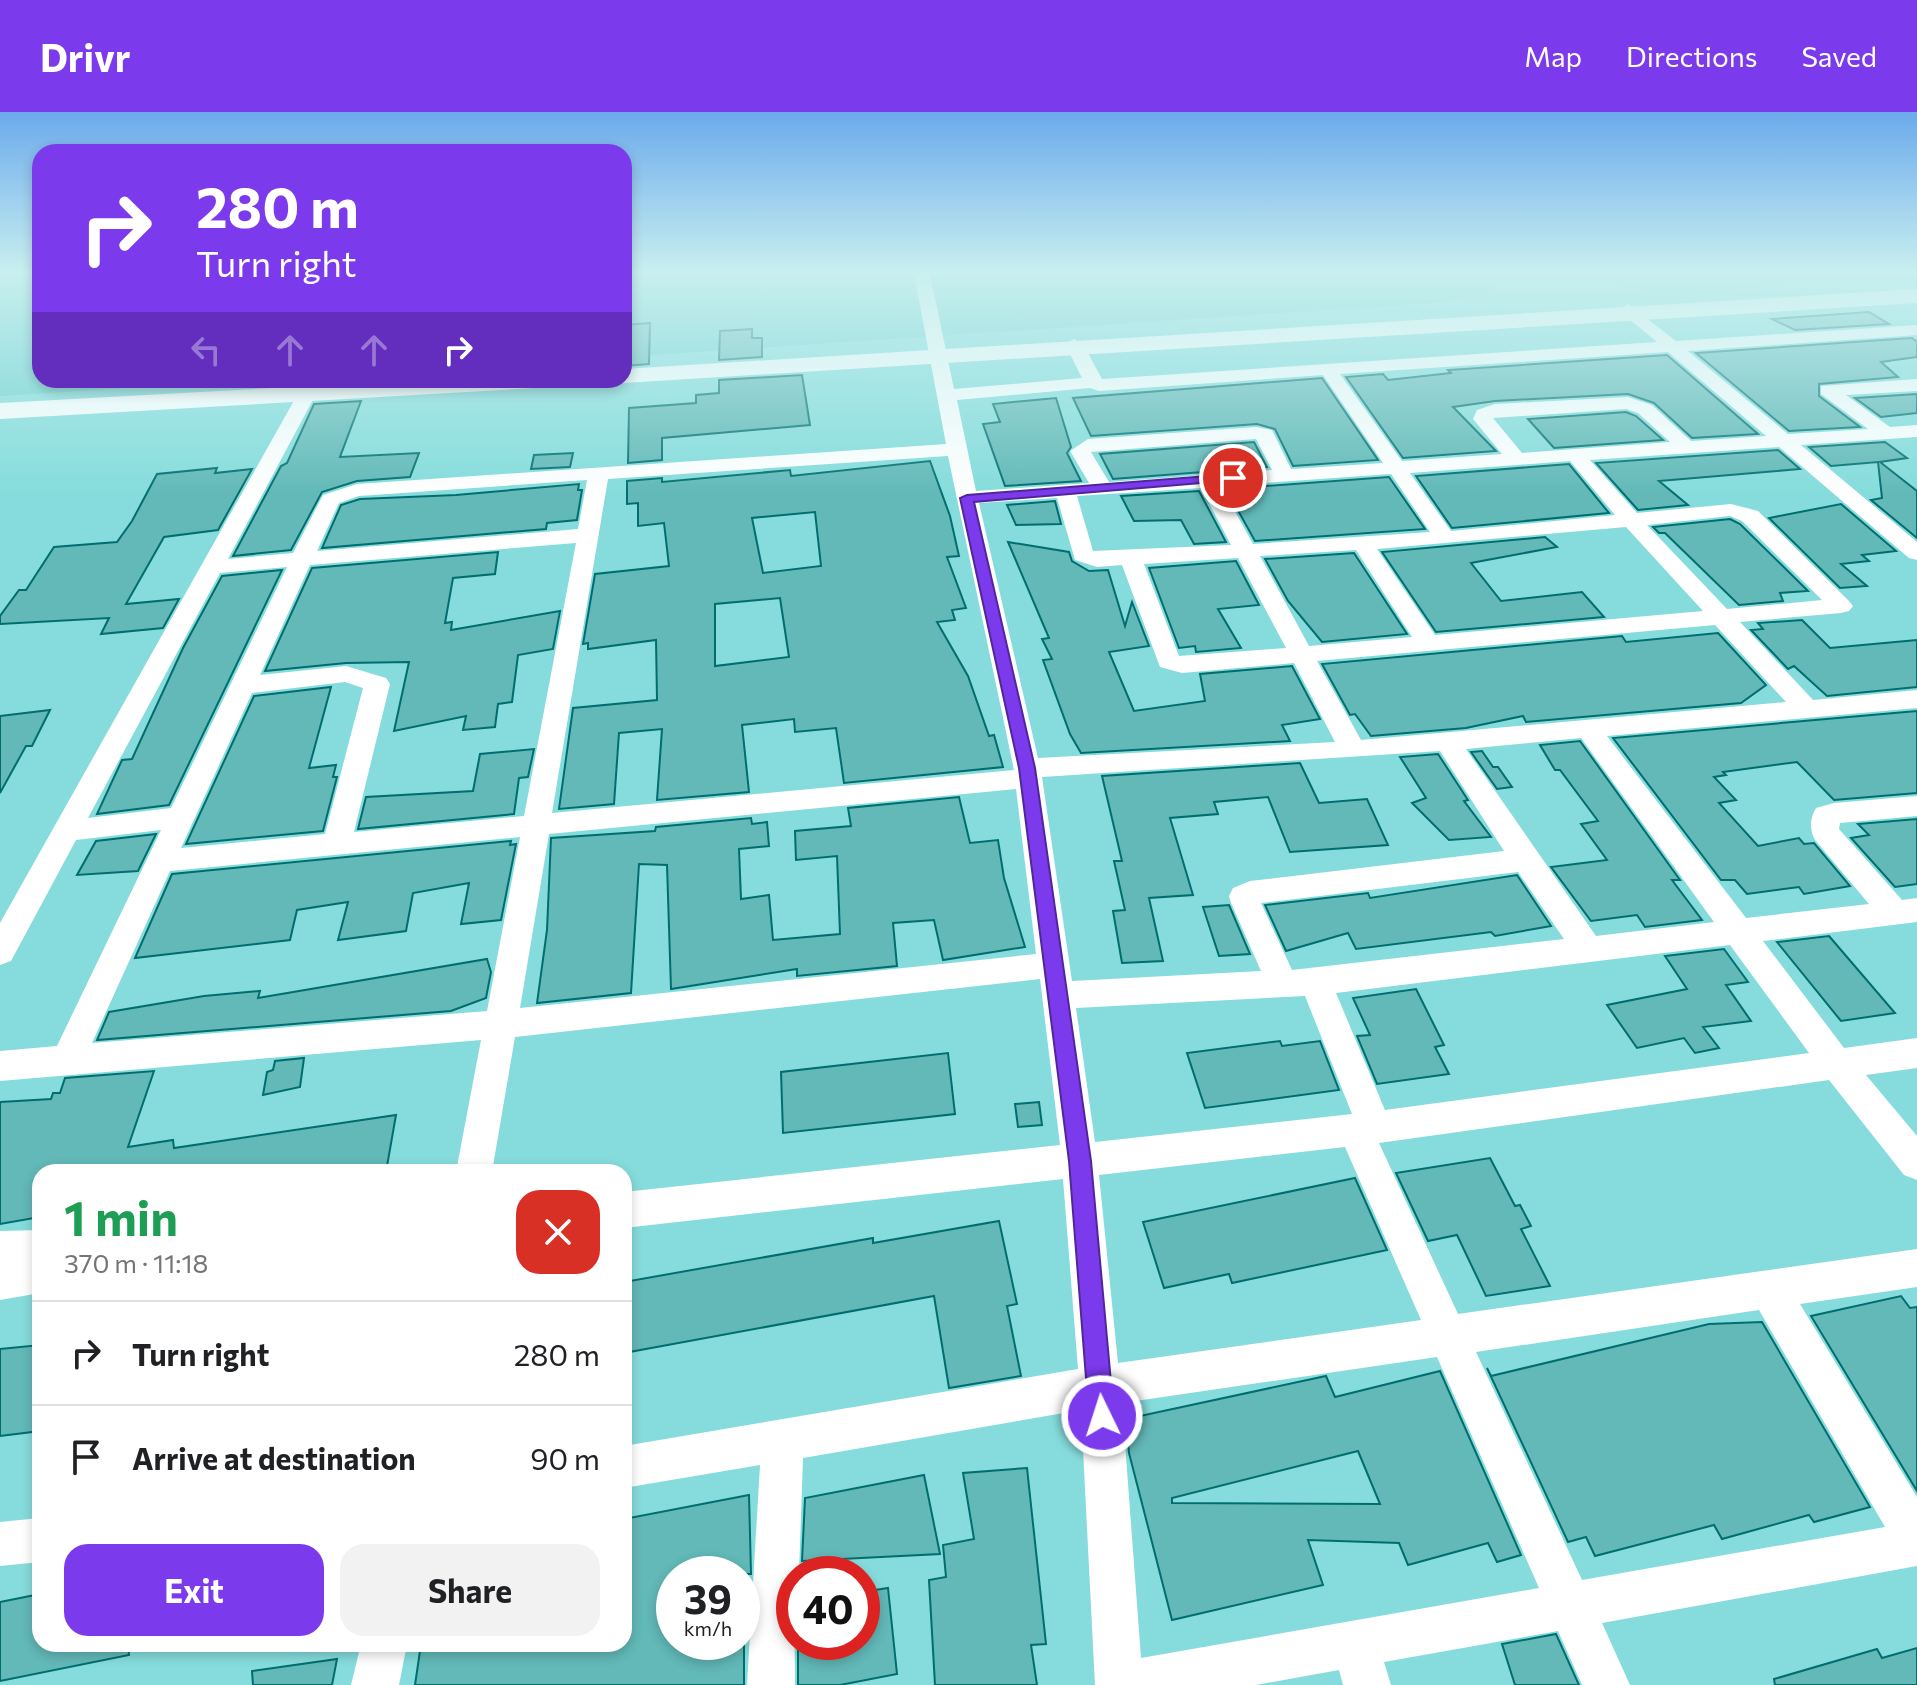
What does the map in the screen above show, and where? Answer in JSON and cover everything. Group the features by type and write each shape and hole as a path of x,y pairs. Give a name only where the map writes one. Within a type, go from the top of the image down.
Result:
{"main road":[{"path":"632,373 1054,347"},
{"path":"0,408 322,388"},
{"path":"0,408 412,388"}],"street":[{"path":"937,347 1028,773 1080,1161 1121,1685 1361,1664 1573,1606 1917,1542 1770,1292"},
{"path":"1077,347 1093,382"},
{"path":"946,395 1093,382 1636,347"},
{"path":"1675,347 1917,553"},
{"path":"1327,368 1445,538"},
{"path":"1886,433 1828,390 1917,385"},
{"path":"0,952 307,394"},
{"path":"1516,459 1483,419 1484,414 1495,410 1628,403 1645,409 1686,447"},
{"path":"967,498 1101,486 1917,431"},
{"path":"1101,486 1080,451 1088,445 1256,433 1265,434 1284,475"},
{"path":"67,1061 305,559 330,499 345,492 957,449"},
{"path":"1575,455 1806,708"},
{"path":"475,1164 599,473"},
{"path":"1207,479 1353,750"},
{"path":"1065,490 1083,555 1097,560 1445,538 1731,510 1750,516 1841,606 1174,664 1169,661 1131,559"},
{"path":"211,567 587,535"},
{"path":"1362,543 1428,642"},
{"path":"246,685 346,674 377,684 337,843"},
{"path":"162,861 1028,773 1353,750 1917,699"},
{"path":"1587,728 1835,1062 1917,1163"},
{"path":"1447,741 1588,949"},
{"path":"1906,912 1825,832 1824,822 1826,815 1834,813 1917,806"},
{"path":"66,831 183,817"},
{"path":"1525,860 1244,896 1299,984 1365,1129 1448,1337 1573,1606 1606,1685"},
{"path":"0,1066 1056,980 1299,984 1906,912"},
{"path":"632,1209 1365,1129 1917,1053"},
{"path":"10,1260 32,1270"},
{"path":"632,1466 1100,1386 1770,1292 1917,1268"},
{"path":"771,1685 782,1442"},
{"path":"0,1544 32,1541"},
{"path":"375,1685 382,1652"}],"shaded area":[{"path":"0,347 32,347 32,388 126,388 0,396"},
{"path":"632,347 767,347 632,356"}],"building":[{"path":"632,347 649,347 649,364 632,365"},
{"path":"719,347 762,347 762,357 719,360"},
{"path":"1777,347 1917,347 1917,357 1881,362 1898,377 1819,384 1819,396 1860,427 1789,431 1696,353"},
{"path":"1667,355 1758,434 1692,438 1654,403 1628,394 1495,401 1453,407 1496,451 1403,458 1346,377 1383,374 1388,380 1451,373 1448,370"},
{"path":"802,375 810,425 662,438 662,460 628,463 629,408 696,403 696,395 719,393 719,380"},
{"path":"1322,378 1378,460 1293,466 1275,429 1257,424 1091,436 1073,398"},
{"path":"1917,394 1917,413 1881,417 1855,398"},
{"path":"1056,398 1071,447 1067,453 1081,481 1005,486 983,424 1000,422 993,404"},
{"path":"361,401 340,457 419,453 410,477 357,481 322,492 291,550 233,556 281,466 287,463 314,404"},
{"path":"1626,412 1636,416 1663,440 1554,448 1528,419"},
{"path":"1254,442 1267,467 1113,479 1100,454"},
{"path":"1885,442 1907,458 1880,462 1917,491 1917,538 1871,500 1882,498 1878,462 1831,466 1809,447"},
{"path":"1778,450 1800,469 1659,481 1688,505 1638,510 1596,463"},
{"path":"573,453 570,467 531,469 534,455"},
{"path":"930,461 950,516 959,556 947,557 966,608 952,610 955,620 937,622 968,676 989,736 994,735 1003,767 844,783 836,728 795,732 794,719 742,725 749,792 657,800 662,729 619,733 614,804 559,809 573,708 657,700 656,640 588,649 588,643 583,644 595,574 669,566 664,523 638,526 638,503 627,504 627,481 662,478 662,482 790,470 791,476","holes":["815,512 821,566 763,573 752,518","780,598 789,657 715,666 715,604"]},
{"path":"1569,464 1609,513 1452,528 1416,476"},
{"path":"217,468 215,473 252,469 218,530 164,537 126,604 179,599 163,628 101,634 109,618 0,624 0,616 19,590 26,590 54,547 117,542 157,474"},
{"path":"1389,477 1425,529 1255,541 1226,489"},
{"path":"579,484 578,490 582,490 577,520 547,523 546,529 322,548 341,505 360,499 456,495"},
{"path":"1199,491 1226,542 1194,544 1181,520 1134,521 1121,496"},
{"path":"1055,501 1061,524 1016,525 1007,505"},
{"path":"1841,504 1896,551 1862,555 1869,561 1841,564 1867,586 1840,588 1769,518"},
{"path":"1730,519 1740,524 1808,591 1780,593 1783,601 1739,605 1665,533 1659,533 1653,527"},
{"path":"1545,537 1557,547 1471,563 1501,601 1582,592 1604,617 1436,632 1382,552"},
{"path":"1008,542 1069,552 1072,561 1089,571 1108,570 1125,626 1132,602 1149,646 1109,652 1134,711 1205,701 1200,674 1292,666 1320,719 1282,725 1290,741 1081,753 1070,734 1043,660 1052,659 1042,639 1049,638"},
{"path":"498,552 495,574 453,578 445,623 452,622 451,630 560,611 553,649 518,655 512,702 498,704 495,727 463,730 466,716 394,731 409,662 346,663 265,671 312,568"},
{"path":"1354,553 1407,634 1322,642 1288,601 1265,559"},
{"path":"1236,561 1259,605 1218,609 1241,648 1196,652 1195,646 1179,648 1149,568"},
{"path":"282,570 169,805 97,814 122,760 132,759 183,648 222,576"},
{"path":"1802,620 1830,648 1917,640 1917,687 1827,696 1794,666 1788,669 1751,630 1763,629 1758,623"},
{"path":"1718,633 1766,685 1741,703 1526,722 1523,716 1466,728 1371,736 1355,714 1350,715 1322,664 1622,636 1626,642"},
{"path":"331,687 309,768 336,765 333,777 337,777 323,831 186,844 254,696"},
{"path":"50,710 32,746 26,746 0,793 0,716"},
{"path":"1917,711 1917,793 1834,800 1797,762 1723,772 1726,775 1714,777 1736,800 1719,803 1758,846 1799,838 1804,844 1814,843 1850,886 1804,894 1799,887 1747,894 1735,880 1721,880 1613,738"},
{"path":"1580,741 1680,880 1672,880 1702,920 1645,927 1637,915 1591,921 1551,867 1607,860 1581,824 1598,821 1560,770 1555,770 1540,745"},
{"path":"534,749 528,777 519,778 514,814 358,829 366,797 473,791 480,754"},
{"path":"1482,751 1512,787 1497,789 1471,752"},
{"path":"1438,754 1468,800 1464,801 1491,837 1449,840 1412,803 1426,798 1400,757"},
{"path":"1300,763 1319,803 1367,799 1388,845 1290,852 1268,797 1214,802 1218,814 1170,818 1193,895 1149,898 1163,961 1122,963 1113,911 1125,910 1114,861 1122,861 1102,776"},
{"path":"959,797 970,843 998,840 1004,878 1025,947 943,960 934,920 893,923 897,966 797,976 797,969 671,989 667,865 639,864 631,993 537,1003 547,930 551,838 655,831 656,827 751,818 752,824 767,822 769,846 739,849 741,899 769,895 773,940 840,934 837,856 796,860 795,831 851,826 848,808"},
{"path":"1917,819 1917,884 1895,887 1851,838 1869,835 1858,824"},
{"path":"156,834 138,871 77,875 96,841"},
{"path":"511,841 510,845 516,844 501,920 461,924 469,883 413,893 406,931 338,940 348,902 297,910 290,940 135,958 172,874"},
{"path":"1517,875 1551,926 1495,936 1491,932 1356,949 1348,933 1286,951 1265,905 1368,893 1370,898"},
{"path":"1229,905 1250,954 1219,956 1203,907"},
{"path":"1829,936 1895,1013 1841,1021 1777,942"},
{"path":"1724,949 1748,982 1726,985 1751,1021 1703,1027 1719,1048 1695,1053 1684,1038 1637,1048 1607,1005 1687,989 1665,956"},
{"path":"487,959 491,972 486,998 451,1011 97,1040 109,1012 204,996 260,991 258,998"},
{"path":"1416,989 1444,1045 1435,1047 1449,1074 1377,1084 1357,1036 1370,1035 1353,998"},
{"path":"1280,1041 1282,1046 1320,1041 1339,1090 1205,1108 1187,1053"},
{"path":"948,1053 955,1114 783,1133 781,1072"},
{"path":"304,1058 300,1087 263,1095 267,1072 273,1070 275,1061"},
{"path":"154,1071 128,1147 173,1140 174,1148 396,1115 387,1164 32,1164 32,1218 0,1224 0,1102 51,1099 53,1093 60,1093 65,1078"},
{"path":"1039,1102 1042,1125 1018,1127 1015,1104"},
{"path":"1490,1158 1515,1206 1520,1205 1531,1226 1521,1229 1550,1286 1486,1296 1457,1235 1428,1241 1396,1173"},
{"path":"1355,1178 1387,1250 1232,1283 1229,1274 1164,1288 1143,1222"},
{"path":"999,1221 1017,1304 1007,1306 1021,1376 949,1388 934,1296 632,1352 632,1281 873,1238 873,1243"},
{"path":"1901,1296 1910,1308 1917,1307 1917,1491 1811,1316"},
{"path":"1762,1322 1870,1507 1814,1522 1809,1515 1722,1539 1714,1525 1595,1556 1586,1537 1568,1542 1487,1368 1491,1376 1709,1324"},
{"path":"32,1346 32,1432 0,1436 0,1349"},
{"path":"1440,1371 1521,1555 1497,1562 1488,1543 1408,1565 1399,1543 1308,1540 1323,1585 1172,1620 1129,1453 1126,1419 1326,1376 1335,1397","holes":["1358,1451 1380,1504 1172,1503 1172,1498"]},
{"path":"1027,1468 1046,1644 1031,1645 1037,1685 935,1685 929,1580 946,1577 943,1545 974,1539 963,1473"},
{"path":"924,1475 940,1554 802,1556 805,1498"},
{"path":"749,1495 751,1556 656,1556 656,1660 744,1660 744,1685 415,1685 420,1652 632,1652 632,1517"},
{"path":"888,1588 897,1674 840,1685 798,1685 798,1660 880,1660 880,1589"},
{"path":"32,1596 32,1652 129,1652 129,1655 0,1681 0,1602"},
{"path":"1556,1634 1579,1685 1515,1685 1502,1644"},
{"path":"1917,1648 1917,1685 1775,1685 1774,1679 1877,1649 1882,1658"},
{"path":"337,1659 332,1685 253,1685 252,1671"}],"route":[{"path":"1102,1416 1080,1161 1027,768 967,498 1233,478"}]}
